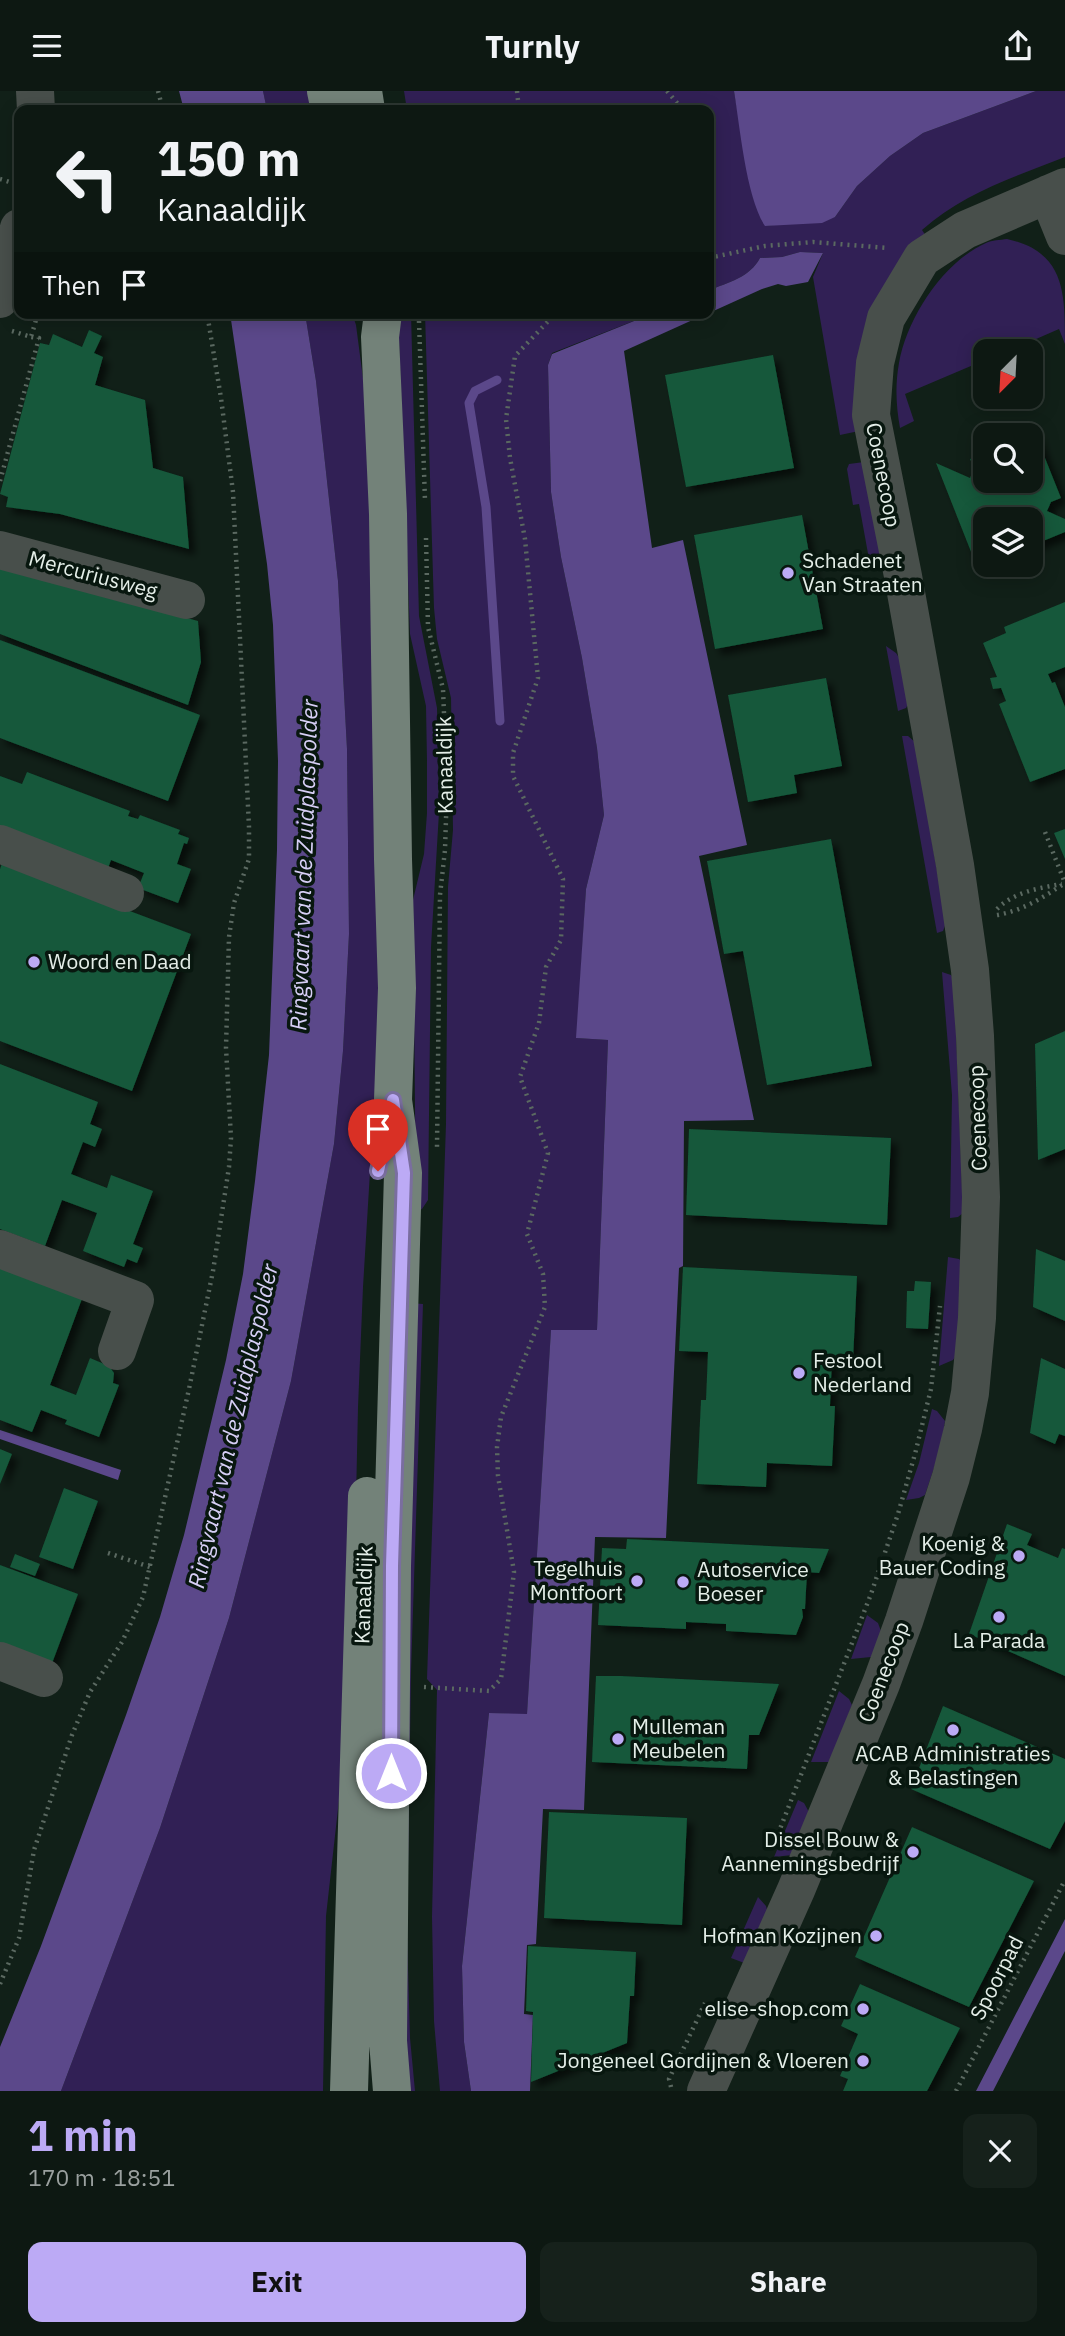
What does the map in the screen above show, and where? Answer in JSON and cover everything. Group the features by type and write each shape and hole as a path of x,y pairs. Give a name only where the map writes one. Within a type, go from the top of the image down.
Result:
{"main road":[{"name":"Kanaaldijk","path":"349,2091 378,1171 393,1100 397,988 388,514 379,321"},
{"name":"Kanaaldijk","path":"392,2091 388,2041 392,1566 404,1173 393,1100"}],"street":[{"name":"Coenecoop","path":"706,2091 792,1900 887,1667 951,1477 970,1393 977,1318 981,1197 970,970 955,865 871,415 875,363 886,318 922,258 965,230 1057,191 1065,236"},
{"path":"5,315 14,259"},
{"name":"Mercuriusweg","path":"0,550 186,600"},
{"path":"0,845 125,893"},
{"path":"0,1249 135,1300 117,1351"},
{"path":"0,1661 44,1678"}],"path":[{"path":"667,91 679,105"},
{"path":"714,257 765,246 813,242 883,246 922,258"},
{"path":"0,481 38,338 31,337 5,315"},
{"path":"31,337 36,319"},
{"path":"0,1984 19,1938 34,1850 72,1735 90,1692 138,1611 150,1567 208,1297 226,1195 231,1138 226,1048 229,937 234,903 249,859 248,799 233,492 208,319"},
{"path":"418,319 425,506"},
{"path":"419,1687 489,1691 501,1679 514,1572 498,1476 497,1447 501,1417 545,1307 543,1274 527,1234 548,1153 520,1077 539,1023 546,967 561,940 563,879 513,776 513,753 538,678 525,539 510,458 506,419 515,356 550,319"},
{"name":"Kanaaldijk","path":"426,533 428,627 443,689 447,787 440,895 436,1152"},
{"path":"1045,832 1065,883"},
{"path":"1065,883 1041,899 1006,913 988,916 1006,900 1037,888 1065,883"},
{"path":"772,1850 871,1594 898,1514 931,1389 941,1302"},
{"path":"108,1553 150,1567"},
{"name":"Spoorpad","path":"956,2091 1065,1880"},
{"path":"672,2091 669,2079 708,1994"}],"shaded area":[{"path":"263,91 315,91 317,105 266,105"},
{"path":"404,91 734,91 753,197 766,226 835,217 857,186 890,156 923,133 1036,91 1065,91 1065,157 972,196 922,230 926,236 859,431 840,435 813,277 823,253 800,252 782,257 760,258 744,275 714,288 714,105 406,105"},
{"path":"1007,239 1026,245 1051,264 1062,291 1065,344 1059,329 1036,339 973,339 973,365 905,394 914,421 900,428 897,379 903,346 910,328 929,293 955,263 993,241"},
{"path":"306,319 354,319 364,386 372,479 380,1008 358,1407 352,1684 326,1916 323,2091 61,2091 160,1828 229,1618 291,1381 334,1144 343,1051 349,934 347,749 338,581 316,381"},
{"path":"398,319 411,319 419,616 437,708 439,812 431,947 428,1200 422,1209 416,1212 413,900 424,854 427,813 426,706 410,634"},
{"path":"425,319 639,319 552,353 548,365 551,492 597,748 604,815 586,889 577,1038 608,1040 597,1331 551,1331 527,1715 489,1713 462,1966 464,2042 471,2091 440,2091 434,2021 432,1917 437,1690 427,1679 446,1124 448,887 453,830 451,698 437,639"},
{"path":"864,462 881,558 871,570 859,504 853,505 847,469 849,464"},
{"path":"886,646 900,659 908,704 906,708 898,711"},
{"path":"902,736 908,736 915,742 946,923 943,931 937,933"},
{"path":"942,972 951,975 954,980 963,1213 950,1218 952,1095"},
{"path":"948,1257 959,1259 963,1263 957,1354 953,1360 939,1366"},
{"path":"410,1303 423,1304 411,1672 407,1933 410,2038 415,2091 403,2091"},
{"path":"932,1409 945,1421 942,1444 925,1495 906,1500 919,1463"},
{"path":"867,1615 878,1623 882,1634 871,1657 851,1659"},
{"path":"839,1691 852,1705 831,1762 811,1762"},
{"path":"798,1800 804,1803 810,1814 792,1855 774,1857"},
{"path":"758,1897 768,1913 747,1964 731,1958"}],"water":[{"path":"179,91 263,91 266,105 183,105"},
{"path":"734,91 1036,91 923,133 890,156 857,186 835,217 822,223 765,226 748,180"},
{"path":"800,252 823,253 808,282 786,286 778,284 714,311 714,288 744,275 760,258 782,257"},
{"name":"Ringvaart van de Zuidplaspolder","path":"231,319 306,319 316,381 338,581 347,749 349,934 343,1051 334,1144 291,1381 229,1618 160,1828 61,2091 0,2091 0,2047 41,1946 160,1617 184,1535 226,1360 243,1274 269,1055 277,850 278,761 273,625 267,564"},
{"path":"639,319 695,319 624,351 652,548 683,540 747,845 699,856 754,1120 684,1121 683,1266 679,1268 666,1538 595,1537 584,1810 543,1809 536,1944 527,1945 524,2014 533,2015 530,2091 471,2091 464,2042 462,1966 489,1713 527,1714 551,1330 597,1330 608,1040 576,1038 586,889 604,815 597,748 551,492 548,365 552,354"},
{"path":"0,1430 121,1470 118,1480 0,1439"},
{"path":"1065,1919 1065,1951 993,2091 976,2091"}],"building":[{"path":"89,330 102,336 94,353 103,357 95,385 145,400 153,468 183,477 189,549 60,514 6,507 8,497 0,494 40,343 49,345 53,334 82,347"},
{"path":"773,355 794,468 686,487 665,375"},
{"path":"1043,453 1061,498 1051,502 1047,511 1065,519 1065,532 1043,541 1043,507 973,507 973,557 936,463 970,478 973,470 973,493 1043,493"},
{"path":"802,515 823,629 715,649 694,535"},
{"path":"0,567 198,621 201,662 188,705 0,634"},
{"path":"1065,602 1065,667 1048,674 1052,683 1055,682 1065,707 1065,769 1030,782 999,704 1006,701 1001,688 993,689 990,678 997,677 983,643 1006,633 1004,627"},
{"path":"0,640 200,715 168,801 0,738"},
{"path":"826,678 842,766 794,775 797,793 748,802 728,695"},
{"path":"27,772 130,811 128,816 138,819 140,815 180,830 178,834 189,838 187,844 184,843 177,864 191,869 178,903 138,888 144,873 111,860 106,874 0,840 0,776 22,784"},
{"path":"1065,829 1065,859 1054,833"},
{"path":"831,839 872,1066 767,1085 743,951 724,954 707,861"},
{"path":"2,863 191,934 132,1091 0,1041"},
{"path":"1065,1031 1065,1149 1038,1160 1035,1044"},
{"path":"0,1064 98,1102 90,1124 102,1129 95,1147 83,1142 71,1174 107,1188 111,1175 153,1191 133,1244 143,1248 137,1263 127,1259 124,1267 83,1251 97,1213 62,1200 45,1246 0,1229"},
{"path":"689,1129 891,1138 887,1225 686,1215"},
{"path":"1036,1249 1065,1261 1065,1321 1033,1307"},
{"path":"0,1265 83,1296 50,1385 76,1395 90,1358 109,1366 114,1373 113,1383 119,1385 99,1437 65,1424 67,1420 41,1410 32,1432 0,1420"},
{"path":"683,1267 857,1276 853,1360 832,1358 830,1406 835,1406 832,1466 767,1463 766,1487 697,1484 701,1400 706,1400 708,1352 679,1351"},
{"path":"915,1281 931,1282 928,1329 906,1328 907,1291 914,1291"},
{"path":"1041,1358 1065,1369 1065,1436 1059,1434 1055,1444 1030,1433"},
{"path":"0,1449 12,1454 0,1484"},
{"path":"64,1488 98,1501 73,1569 39,1557"},
{"path":"1007,1524 1032,1534 1027,1545 1058,1558 1062,1548 1065,1549 1065,1676 969,1634"},
{"path":"627,1539 829,1549 819,1573 807,1572 805,1609 802,1609 803,1617 796,1635 726,1631 726,1624 686,1622 686,1629 598,1625 602,1548 626,1549"},
{"path":"15,1554 40,1564 35,1576 10,1567"},
{"path":"0,1565 78,1594 51,1666 0,1647"},
{"path":"596,1676 779,1684 759,1735 749,1735 747,1769 592,1762"},
{"path":"943,1706 1065,1759 1065,1821 1050,1849 911,1789"},
{"path":"549,1812 687,1818 682,1925 544,1918"},
{"path":"912,1827 1034,1881 969,2007 855,1957"},
{"path":"528,1946 636,1952 634,1996 630,1996 627,2043 531,2082 533,2012 526,2011"},
{"path":"860,1984 960,2028 927,2091 843,2091 848,2079 840,2076 858,2034 841,2026"}],"waterway":[{"path":"497,380 475,391 469,403 486,507 500,721"}],"place":[{"name":"Schadenet Van Straaten","path":"788,573"},
{"name":"Woord en Daad","path":"34,962"},
{"name":"Festool Nederland","path":"799,1373"},
{"name":"Koenig & Bauer Coding","path":"1019,1556"},
{"name":"Tegelhuis Montfoort","path":"637,1581"},
{"name":"Autoservice Boeser","path":"683,1582"},
{"name":"La Parada","path":"999,1617"},
{"name":"ACAB Administraties & Belastingen","path":"953,1730"},
{"name":"Mulleman Meubelen","path":"618,1739"},
{"name":"Dissel Bouw & Aannemingsbedrijf","path":"913,1852"},
{"name":"Hofman Kozijnen","path":"876,1936"},
{"name":"elise-shop.com","path":"863,2009"},
{"name":"Jongeneel Gordijnen & Vloeren","path":"863,2061"}],"route":[{"path":"378,1171 393,1100 404,1173 392,1566 391,1773"}]}
